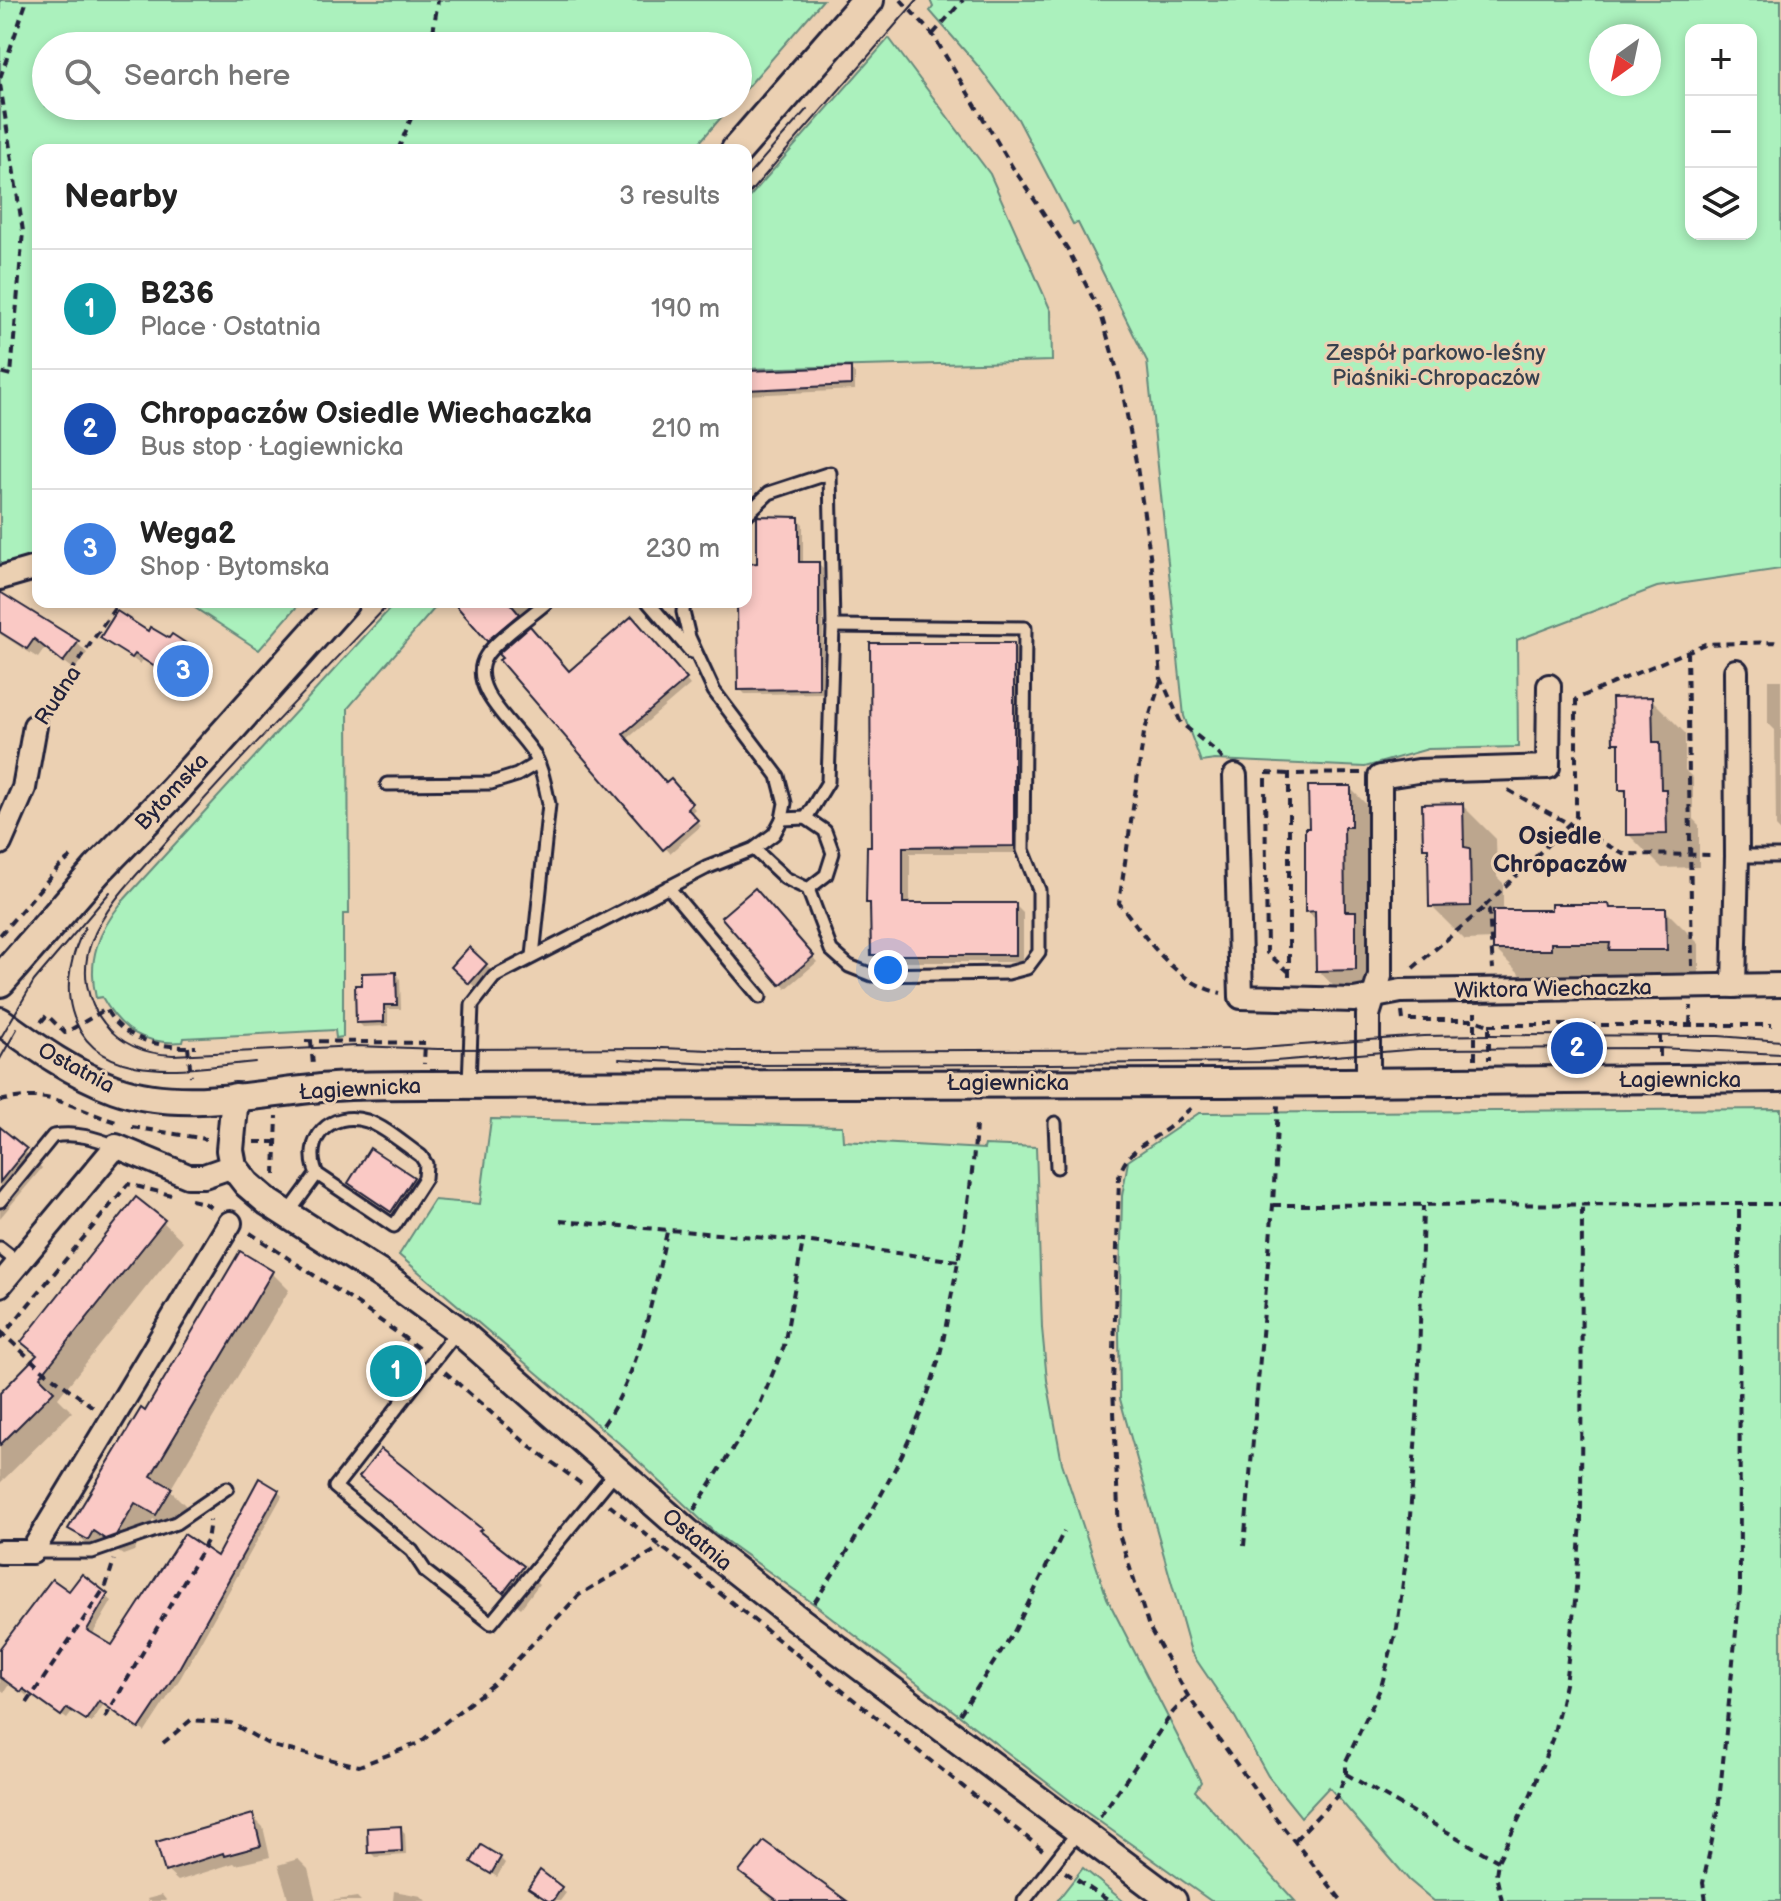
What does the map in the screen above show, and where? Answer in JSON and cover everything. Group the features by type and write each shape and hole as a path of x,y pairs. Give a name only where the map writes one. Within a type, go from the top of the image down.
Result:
{"main road":[{"path":"742,144 867,2"},
{"name":"Bytomska","path":"0,981 86,881 183,781 338,608"}],"street":[{"path":"0,578 32,569"},
{"path":"1734,986 1736,671"},
{"path":"1368,1081 1368,1015 1380,976 1380,777 1418,771 1548,767 1549,686"},
{"name":"Rudna","path":"0,843 24,788 35,726"},
{"path":"1235,776 1241,997"},
{"name":"Wiktora Wiechaczka","path":"1241,997 1354,1000 1401,991 1781,985"},
{"name":"Ostatnia","path":"0,1021 54,1059 116,1090 148,1097 235,1097"},
{"name":"Łagiewnicka","path":"235,1097 334,1087 469,1084 1368,1081 1482,1072 1781,1078"},
{"path":"0,1285 116,1146 188,1176 204,1176 233,1166 230,1150 235,1097"},
{"name":"Ostatnia","path":"233,1166 247,1184 290,1210 458,1330 617,1470 689,1524 800,1621 1085,1830 1173,1901"},
{"path":"0,1552 32,1552 230,1221"}],"lane":[{"path":"752,509 769,493 830,473 833,626 828,782 806,818"},
{"path":"533,956 549,804 534,753 483,689 479,671 487,654 540,608"},
{"path":"469,1084 469,1019 472,1005 494,977 720,861 754,849 774,834 782,819 785,803 778,776 714,691 696,658 653,608"},
{"path":"683,608 696,658"},
{"path":"754,849 785,878 808,889 831,950 849,966 872,975 1008,973 1027,968 1039,952 1039,890 1023,850 1025,628 833,626"},
{"path":"387,784 491,783 517,775 537,763"},
{"path":"782,819 806,818 825,831 833,853 826,875 808,889"},
{"path":"1737,856 1781,856"},
{"path":"668,887 760,997"},
{"path":"344,1120 369,1122 421,1156 426,1164 425,1178 394,1226 317,1174 312,1161 313,1145 332,1122 344,1120"},
{"path":"1055,1123 1057,1167"},
{"path":"0,1201 53,1136 88,1136 116,1146"},
{"path":"290,1210 317,1174"},
{"path":"0,1248 19,1263"},
{"path":"458,1330 335,1487 412,1551 426,1572 491,1623 617,1470"},
{"path":"32,1552 92,1552 176,1523 227,1488"},
{"path":"1024,1901 1085,1830"}],"path":[{"path":"0,78 27,0"},
{"path":"433,32 438,0"},
{"path":"901,0 933,35 1013,168 1067,248 1101,314 1121,384 1137,467 1152,568 1161,678 1181,723 1218,753 1235,776"},
{"path":"933,35 963,0"},
{"path":"0,84 23,231 11,375 0,372"},
{"path":"400,144 410,120"},
{"name":"Rudna","path":"35,726 115,608"},
{"path":"1772,1025 1489,1025 1475,1020 1403,1020 1400,978 1485,907 1576,817 1576,699 1705,644 1781,642"},
{"path":"1687,651 1690,1024"},
{"path":"1161,678 1144,733 1119,903 1167,964 1210,990 1241,997"},
{"path":"1289,972 1267,953 1265,773 1368,773"},
{"path":"1289,774 1289,999"},
{"path":"1497,784 1623,854 1737,856"},
{"path":"1485,907 1489,910 1490,951"},
{"path":"1476,990 1475,1020 1482,1072"},
{"path":"41,1022 47,1015 65,1033 106,1009 127,1032 141,1039 155,1044 196,1047"},
{"path":"1660,1024 1660,1063"},
{"path":"1482,1072 1489,1025"},
{"path":"305,1041 425,1043 424,1068"},
{"path":"188,1047 191,1076"},
{"path":"0,1101 43,1095 136,1128 211,1140"},
{"path":"1244,1546 1273,1205 1278,1099"},
{"path":"1195,1104 1170,1127 1134,1150 1123,1162 1116,1196 1113,1386 1119,1534 1149,1627 1188,1696 1342,1901"},
{"path":"280,1111 277,1114 274,1192 290,1210"},
{"path":"811,1608 865,1526 909,1439 937,1365 958,1261 975,1153 976,1124"},
{"path":"250,1141 276,1142"},
{"path":"111,1420 1,1335 128,1184 174,1195"},
{"path":"189,1199 204,1203 356,1303 434,1362 527,1444 596,1495 1044,1851 1044,1857 1109,1901"},
{"path":"1273,1205 1781,1204"},
{"path":"1502,1901 1496,1875 1498,1861 1531,1794 1547,1751 1565,1684 1581,1522 1582,1205"},
{"path":"1706,1901 1703,1883 1718,1812 1740,1591 1739,1205"},
{"path":"1295,1840 1337,1796 1346,1774 1346,1761 1381,1687 1397,1628 1408,1544 1418,1404 1423,1206"},
{"path":"560,1221 803,1241 958,1261"},
{"path":"601,1428 614,1409 639,1352 667,1232"},
{"path":"163,1743 191,1720 231,1723 272,1746 359,1766 419,1743 495,1683 579,1595 661,1547 689,1524 758,1409 784,1346 803,1241"},
{"path":"105,1718 207,1541 213,1498"},
{"path":"954,1723 1015,1630 1064,1531"},
{"path":"27,1703 106,1586 120,1542"},
{"path":"1085,1830 1188,1696"},
{"path":"1346,1774 1498,1861"}],"green space":[{"path":"0,0 823,0 752,82 752,32 32,32 32,120 719,120 698,144 32,144 32,574 0,579"},
{"name":"Zespół parkowo-leśny Piaśniki-Chropaczów","path":"930,0 1781,0 1781,569 1657,587 1517,640 1518,747 1428,749 1365,767 1215,760 1201,762 1184,716 1147,361 1078,223 1073,224 1018,119 978,66 930,11 933,7"},
{"path":"889,38 990,174 1051,311 1052,361 752,369 752,194"},
{"path":"195,608 296,608 259,650"},
{"path":"391,608 435,608 348,708 349,914 343,914 343,1037 336,1038 335,1030 184,1038 183,1042 169,1042 135,1033 117,1019 102,997 96,998 94,984 97,947 107,924 122,902"},
{"path":"1781,1109 1781,1901 1434,1901 1409,1880 1329,1787 1301,1817 1268,1776 1235,1717 1191,1652 1120,1399 1122,1196 1128,1161 1199,1113"},
{"path":"491,1119 842,1126 843,1141 984,1149 985,1145 1036,1147 1042,1328 1047,1380 1062,1463 1107,1598 1201,1782 1195,1791 1295,1901 1211,1901 1072,1802 814,1604 715,1533 620,1444 399,1255 434,1200 480,1204"},
{"path":"1083,1868 1123,1901 1057,1901"}],"building":[{"path":"851,367 851,385 752,390 752,371"},
{"path":"757,516 799,517 799,562 819,562 819,689 738,690 737,608 752,608 752,563 757,563"},
{"path":"0,592 79,641 63,662 34,639 27,649 0,632"},
{"path":"458,608 514,608 519,614 487,641"},
{"path":"117,611 148,631 150,627 169,638 172,634 201,653 182,678 158,663 155,667 135,654 132,658 100,638"},
{"path":"632,616 687,679 623,734 666,783 671,779 692,803 687,808 698,820 663,850 499,660 502,658 498,654 530,626 569,671"},
{"path":"870,643 1014,643 1014,846 903,847 903,903 1016,903 1016,955 871,955 870,903 866,903 867,846 871,846"},
{"path":"1652,697 1653,742 1660,742 1661,789 1666,789 1667,834 1626,835 1626,790 1619,790 1619,743 1613,743 1612,698"},
{"path":"1308,786 1351,786 1351,827 1344,827 1345,911 1356,911 1356,970 1316,971 1315,911 1305,912"},
{"path":"1463,803 1464,847 1470,848 1471,906 1429,907 1428,848 1423,848 1422,804"},
{"path":"755,888 814,956 780,985 721,917"},
{"path":"1551,904 1666,908 1667,950 1609,950 1610,943 1551,943 1551,950 1493,950 1493,910 1551,910"},
{"path":"469,947 487,964 469,984 451,967"},
{"path":"396,972 397,1005 384,1005 384,1022 356,1023 355,985 362,985 362,973"},
{"path":"0,1127 27,1149 0,1182"},
{"path":"370,1148 414,1177 391,1212 348,1183"},
{"path":"136,1197 165,1220 40,1377 54,1391 0,1445 0,1393 37,1355 21,1342"},
{"path":"240,1251 273,1271 151,1476 172,1488 156,1515 135,1503 116,1535 105,1539 93,1531 88,1540 68,1529 141,1408 145,1411"},
{"path":"381,1449 524,1566 503,1593 359,1477"},
{"path":"259,1478 279,1490 177,1672 139,1729 99,1701 86,1720 67,1708 61,1716 0,1677 0,1648 52,1579 69,1591 82,1574 108,1594 87,1630 112,1645 184,1534 217,1556"},
{"path":"253,1814 261,1846 224,1856 223,1853 165,1872 156,1842"},
{"path":"401,1826 402,1851 368,1853 367,1828"},
{"path":"764,1841 847,1901 778,1901 739,1872"},
{"path":"481,1845 501,1857 491,1874 471,1862"},
{"path":"540,1870 562,1887 553,1901 528,1888"}],"tram line":[{"path":"752,190 917,0"},
{"path":"752,171 807,109"},
{"path":"385,608 222,780 105,915 88,953 87,985 98,1014 111,1031 126,1043 153,1053 173,1055 356,1046 733,1051 1246,1049 1423,1036 1489,1035 1719,1036 1781,1041"},
{"path":"0,1039 34,981 110,892"},
{"path":"85,927 71,968 70,1000 83,1036 101,1053 123,1063 149,1068 176,1069 255,1062"},
{"path":"0,1059 17,1029"},
{"path":"619,1059 732,1065 1050,1064 1264,1062 1418,1049 1660,1048 1781,1054"}],"place":[{"name":"Wega2","path":"183,671"},
{"name":"Chropaczów Osiedle Wiechaczka","path":"1577,1048"},
{"name":"B236","path":"396,1371"}],"district":[{"name":"Osiedle Chropaczów","path":"1560,850"}]}
